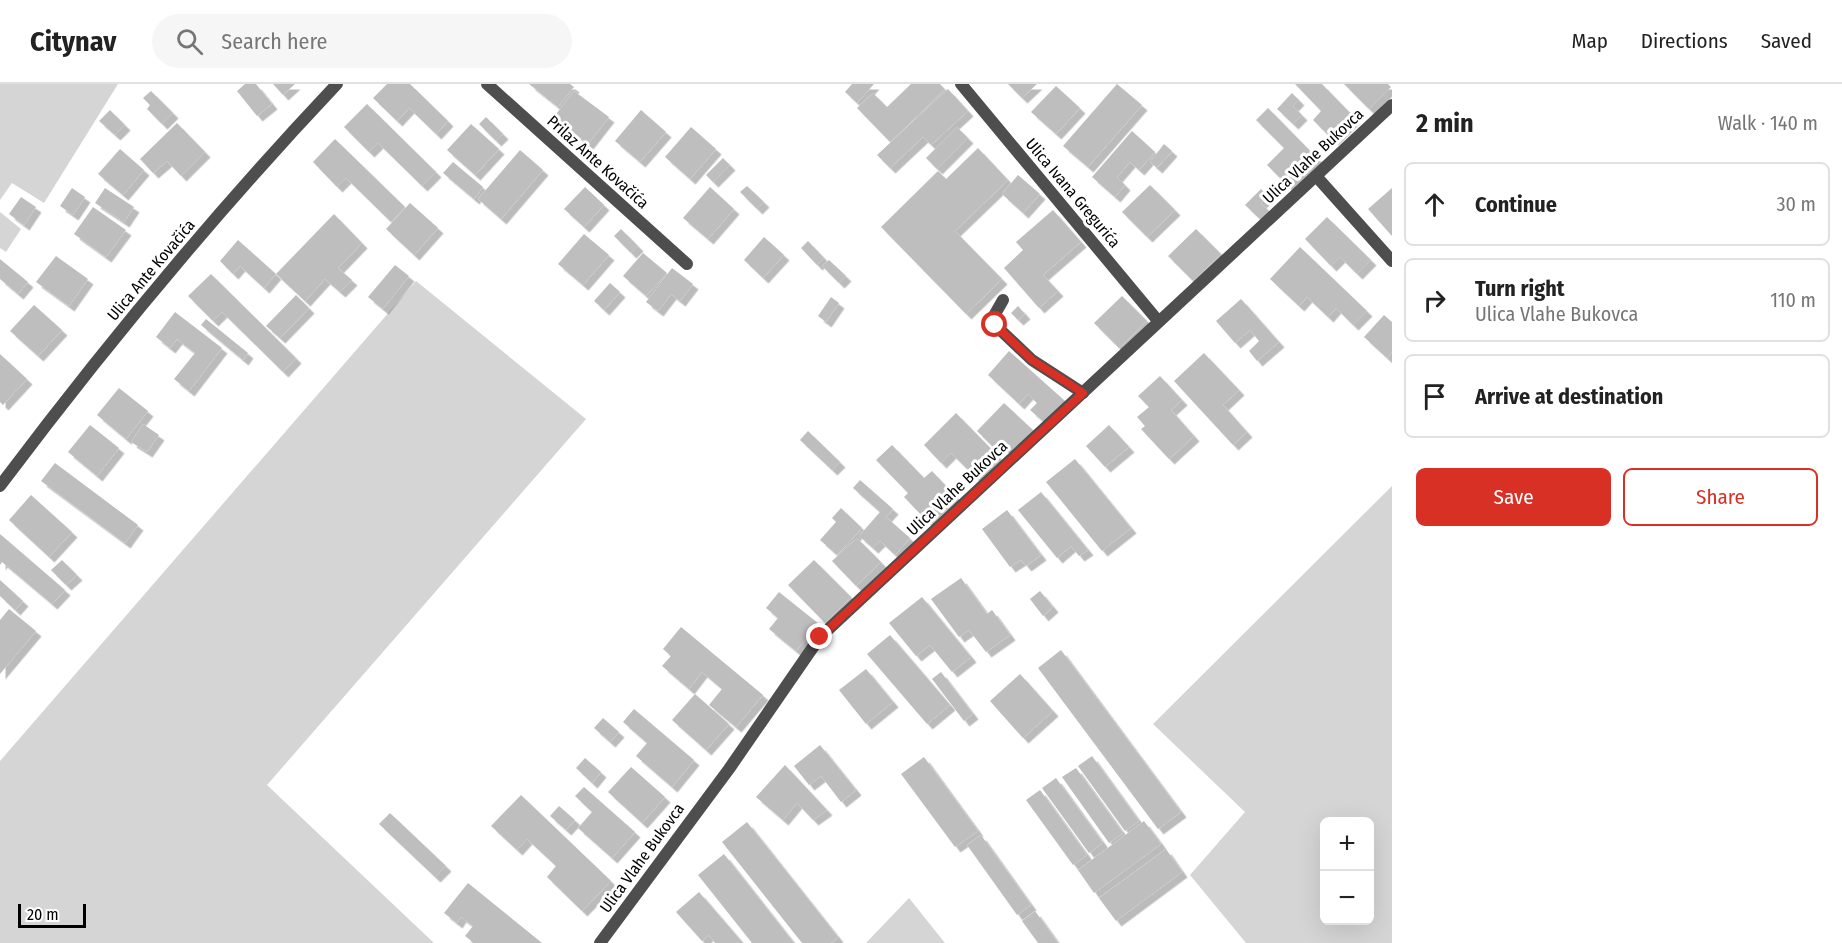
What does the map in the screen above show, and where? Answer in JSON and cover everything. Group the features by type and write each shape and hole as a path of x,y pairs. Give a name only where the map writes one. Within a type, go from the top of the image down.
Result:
{"street":[{"name":"Ulica Ante Kovačića","path":"0,486 55,413 170,270 337,84"},
{"name":"Prilaz Ante Kovačića","path":"487,84 687,264"},
{"name":"Ulica Ivana Gregurića","path":"961,84 1160,322"},
{"name":"Ulica Vlahe Bukovca","path":"600,943 729,769 820,637 1392,105"},
{"path":"1316,176 1392,261"},
{"path":"1003,300 995,314 995,325 1032,360 1083,393"}],"shaded area":[{"path":"0,84 118,84 44,203 12,183 0,200"},
{"path":"0,212 21,229 6,252 0,248"},
{"path":"416,281 586,419 267,785 434,943 0,943 0,761"},
{"path":"1392,486 1392,943 1246,943 1190,875 1245,812 1153,724"},
{"path":"909,898 945,943 866,943"}],"building":[{"path":"245,84 256,84 272,104 257,116 237,91"},
{"path":"273,84 295,84 283,95"},
{"path":"387,84 410,84 448,121 436,134 409,108 397,121 373,98"},
{"path":"529,84 570,84 574,87 558,107"},
{"path":"852,84 874,84 857,103 845,92"},
{"path":"911,84 940,84 945,89 890,142 857,108 873,93 887,107"},
{"path":"1008,84 1037,84 1022,98"},
{"path":"1117,84 1142,105 1088,167 1063,146"},
{"path":"1295,84 1322,84 1355,118 1333,140 1313,120 1321,111"},
{"path":"1344,84 1388,84 1391,87 1369,109"},
{"path":"1056,86 1080,108 1056,134 1031,112"},
{"path":"948,89 968,111 931,145 923,137 890,168 877,155"},
{"path":"151,91 173,113 162,124 147,109 150,105 143,98"},
{"path":"574,91 609,117 588,144 553,118"},
{"path":"1292,93 1299,100 1293,106 1302,115 1293,124 1277,109"},
{"path":"367,104 436,172 422,186 378,143 369,152 344,127"},
{"path":"1268,108 1322,163 1293,191 1267,165 1284,148 1256,120"},
{"path":"110,110 125,125 115,135 99,121"},
{"path":"641,110 666,132 640,162 615,141"},
{"path":"486,117 503,134 496,141 479,124"},
{"path":"177,123 205,152 181,176 167,161 153,173 140,159"},
{"path":"471,124 499,149 475,175 447,150"},
{"path":"691,127 716,149 690,179 665,157"},
{"path":"957,127 968,138 937,169 926,158"},
{"path":"1132,131 1155,152 1139,170 1130,162 1117,177 1125,185 1115,197 1092,177"},
{"path":"335,139 405,207 391,222 346,178 337,187 313,162"},
{"path":"1164,144 1172,151 1157,168 1150,162"},
{"path":"978,148 1008,180 955,231 1002,279 966,314 881,227 938,171 946,179"},
{"path":"120,149 144,170 123,195 98,174"},
{"path":"520,150 543,170 501,219 478,199"},
{"path":"723,158 730,165 713,182 706,175"},
{"path":"453,162 483,187 474,199 443,173"},
{"path":"1018,175 1040,194 1023,213 1002,194"},
{"path":"1150,185 1175,210 1147,237 1122,212"},
{"path":"747,186 764,202 757,209 740,192"},
{"path":"585,187 604,205 584,227 564,209"},
{"path":"710,187 734,209 708,239 683,218"},
{"path":"72,188 85,197 73,215 60,206"},
{"path":"105,188 134,207 124,222 95,203"},
{"path":"1392,188 1392,236 1368,209"},
{"path":"1261,189 1268,196 1261,203 1270,212 1262,221 1245,205"},
{"path":"21,197 36,207 24,225 9,214"},
{"path":"410,203 438,228 414,255 386,229"},
{"path":"93,207 126,230 106,257 74,234"},
{"path":"1053,210 1081,242 1043,275 1058,291 1039,308 1004,268 1023,250 1016,242"},
{"path":"334,214 362,243 338,268 352,280 340,292 325,279 305,301 276,274"},
{"path":"1327,217 1371,260 1357,274 1340,257 1331,266 1305,239"},
{"path":"621,229 638,246 631,253 614,236"},
{"path":"1196,229 1221,254 1193,281 1168,256"},
{"path":"584,234 609,255 583,285 558,264"},
{"path":"764,237 784,255 763,278 744,260"},
{"path":"238,240 276,274 264,288 240,266 233,274 220,261"},
{"path":"808,241 824,258 817,265 801,248"},
{"path":"1300,247 1367,311 1353,325 1336,308 1328,317 1307,297 1299,306 1270,279"},
{"path":"643,253 667,273 646,296 623,276"},
{"path":"56,256 88,279 69,306 36,282"},
{"path":"0,259 28,282 18,294 0,279"},
{"path":"829,260 846,276 839,283 822,266"},
{"path":"395,265 409,276 383,309 368,297"},
{"path":"672,268 693,284 680,301 671,294 658,311 646,302"},
{"path":"211,274 296,358 283,372 222,312 213,321 188,296"},
{"path":"610,283 620,292 604,310 594,301"},
{"path":"296,295 309,308 280,338 266,326"},
{"path":"1122,296 1147,321 1119,348 1094,323"},
{"path":"831,297 839,303 826,322 818,316"},
{"path":"1241,299 1279,342 1257,361 1249,351 1259,341 1250,330 1235,343 1216,321"},
{"path":"34,305 62,330 38,356 10,331"},
{"path":"1018,306 1025,314 1018,320 1011,313"},
{"path":"175,312 222,348 189,391 174,379 195,353 177,339 170,348 156,337"},
{"path":"1384,315 1392,322 1392,352 1387,358 1364,337"},
{"path":"206,319 248,353 243,360 201,325"},
{"path":"1009,351 1065,401 1045,423 1030,410 1037,403 1028,394 1019,404 988,375"},
{"path":"1204,353 1239,390 1223,405 1247,432 1233,445 1174,381"},
{"path":"0,354 27,379 3,405 0,402"},
{"path":"1160,376 1182,400 1171,410 1194,436 1169,459 1141,429 1145,426 1137,417 1149,407 1138,396"},
{"path":"119,388 148,411 126,439 97,415"},
{"path":"1004,403 1034,431 1011,455 998,442 993,447 977,431"},
{"path":"956,413 1000,458 978,480 951,453 941,463 924,445"},
{"path":"143,424 159,435 147,452 131,442"},
{"path":"90,425 119,448 97,476 68,452"},
{"path":"1109,425 1129,447 1105,467 1086,446"},
{"path":"808,431 840,462 832,470 800,440"},
{"path":"892,445 924,478 932,471 958,499 931,525 904,497 908,493 876,460"},
{"path":"1075,459 1131,528 1102,551 1046,482"},
{"path":"55,463 138,525 125,543 41,481"},
{"path":"860,480 893,509 886,517 910,538 895,555 880,541 873,548 859,536 880,512 853,488"},
{"path":"1041,492 1088,550 1079,556 1071,546 1057,558 1018,510"},
{"path":"31,495 72,532 49,557 9,520"},
{"path":"841,508 862,528 837,555 820,540 836,522 832,518"},
{"path":"1007,510 1041,555 1026,566 1021,560 1010,567 982,529"},
{"path":"0,534 65,590 52,604 2,562 0,565"},
{"path":"857,538 881,562 856,586 832,561"},
{"path":"62,560 77,575 66,585 51,570"},
{"path":"814,560 851,597 825,623 788,585"},
{"path":"961,578 987,614 992,610 1010,635 986,652 969,630 959,637 931,599"},
{"path":"0,580 23,601 15,610 0,596"},
{"path":"1040,591 1053,607 1043,616 1030,599"},
{"path":"779,592 819,624 796,651 769,629 778,618 766,608"},
{"path":"922,597 971,657 952,672 930,645 916,656 889,623"},
{"path":"9,609 36,631 0,674 0,620"},
{"path":"681,627 763,695 736,727 709,705 722,689 702,672 689,689 662,666 671,656 663,649"},
{"path":"890,635 950,705 927,724 867,654"},
{"path":"1061,650 1181,812 1158,829 1038,668"},
{"path":"866,669 893,702 866,724 839,690"},
{"path":"941,672 973,714 964,721 932,679"},
{"path":"1020,674 1053,711 1023,738 990,701"},
{"path":"695,694 729,724 706,750 672,720"},
{"path":"634,709 694,760 672,787 636,756 647,743 623,722"},
{"path":"603,718 619,732 610,742 594,728"},
{"path":"820,745 856,790 841,802 821,776 809,785 794,766"},
{"path":"1092,756 1139,821 1125,831 1078,766"},
{"path":"924,757 978,831 955,847 901,774"},
{"path":"585,758 601,772 592,783 576,768"},
{"path":"785,765 827,810 813,820 797,803 783,820 756,797"},
{"path":"631,767 665,797 642,823 608,792"},
{"path":"1076,768 1123,833 1109,843 1062,777"},
{"path":"1056,778 1103,843 1089,853 1042,788"},
{"path":"584,787 635,832 612,858 578,828 592,812 575,796"},
{"path":"1040,790 1087,855 1073,865 1026,800"},
{"path":"521,795 611,881 582,911 547,877 556,866 527,839 517,850 491,826"},
{"path":"559,806 575,820 566,830 550,816"},
{"path":"390,813 446,866 435,877 379,824"},
{"path":"1144,821 1161,844 1094,893 1078,870"},
{"path":"747,822 838,937 831,943 802,943 722,842"},
{"path":"981,835 1031,905 1017,915 967,845"},
{"path":"1166,849 1182,872 1116,921 1099,898"},
{"path":"724,854 794,943 752,943 698,875"},
{"path":"468,883 542,943 474,943 465,936 473,926 461,917 457,923 444,913"},
{"path":"699,892 743,943 715,943 709,935 702,941 676,912"},
{"path":"1035,911 1058,943 1038,943 1022,921"}],"route":[{"path":"820,637 1083,393 1032,360 995,325"}]}
